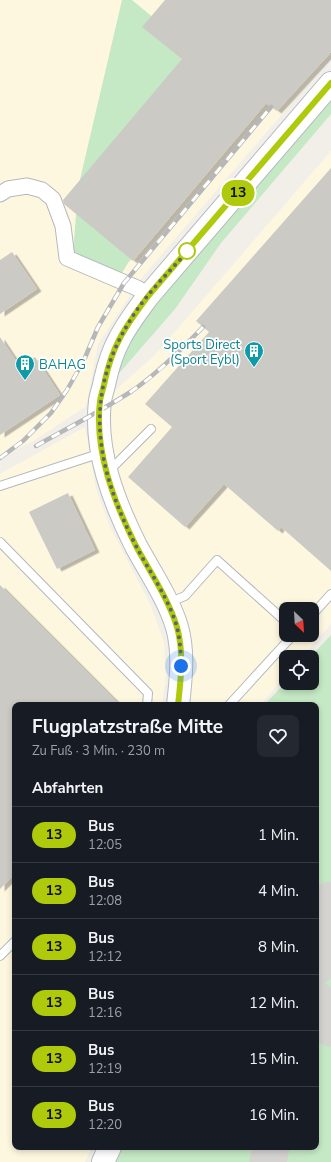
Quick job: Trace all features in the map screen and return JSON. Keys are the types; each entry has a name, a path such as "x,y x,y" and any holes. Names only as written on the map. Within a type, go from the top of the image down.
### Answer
{"street":[{"path":"178,702 181,682 181,650 176,627 167,603 126,524 113,493 104,464 100,423 100,401 108,366 118,341 132,317 149,295 331,83"},
{"path":"0,194 8,189 27,186 42,190 53,200 62,226 66,258 137,288 149,295"},
{"path":"103,1162 109,1150"}],"lane":[{"path":"0,486 92,456 104,464 150,429"},
{"path":"0,542 148,693 146,702"},
{"path":"167,603 185,596 217,560 279,616"},
{"path":"319,607 331,594"},
{"path":"232,702 287,642"},
{"path":"0,956 12,944"}],"shaded area":[{"path":"0,0 331,0 331,57 143,276 98,344 86,406 32,442 0,457"},
{"path":"331,151 331,624 319,638 319,602 279,602 279,642 315,642 308,650 279,650 279,683 263,702 189,702 190,650 130,516 108,450 112,393 155,355"},
{"path":"85,427 96,489 110,527 150,604 164,642 166,676 162,702 12,702 12,1150 91,1150 85,1162 0,1162 0,474"}],"green space":[{"path":"122,0 132,0 260,106 128,263 120,276 73,254 78,188"},
{"path":"331,96 331,114 221,243 175,309 115,378 125,348 142,317"},
{"path":"331,635 331,1162 111,1162 117,1150 319,1150 319,702 267,702 279,689 319,690 319,650 317,650"}],"building":[{"path":"165,0 331,0 331,52 277,111 266,103 133,261 64,204 63,200 182,59 142,27"},
{"name":"Sports Direct (Sport Eybl)","path":"331,168 331,571 281,527 278,531 224,484 185,527 128,477 172,427 145,404 209,332 196,321"},
{"path":"12,252 37,289 0,314 0,260"},
{"name":"BAHAG","path":"0,337 20,367 35,357 60,395 0,435"},
{"path":"68,493 95,550 57,569 29,512"},
{"path":"0,585 117,702 12,702 12,877 0,889"}],"taxiway":[{"path":"319,954 331,900"},
{"path":"319,1005 331,1028"},
{"path":"268,1162 270,1150"}],"railway":[{"path":"0,458 23,441 51,413 67,390 84,360 98,327 124,283 271,107"},
{"path":"36,446 132,391 169,361 203,327"}],"bus line":[{"name":"13","path":"178,702 181,682 181,650 176,627 167,603 122,516 106,474 102,455 100,401 108,366 118,341 132,317 149,295 331,83"}],"place":[{"name":"Sports Direct (Sport Eybl)","path":"254,368"},
{"name":"BAHAG","path":"25,381"}],"route":[{"path":"181,666 181,650 176,627 167,603 122,516 106,474 102,455 100,401 108,366 118,341 132,317 149,295 190,249 187,251"}]}
